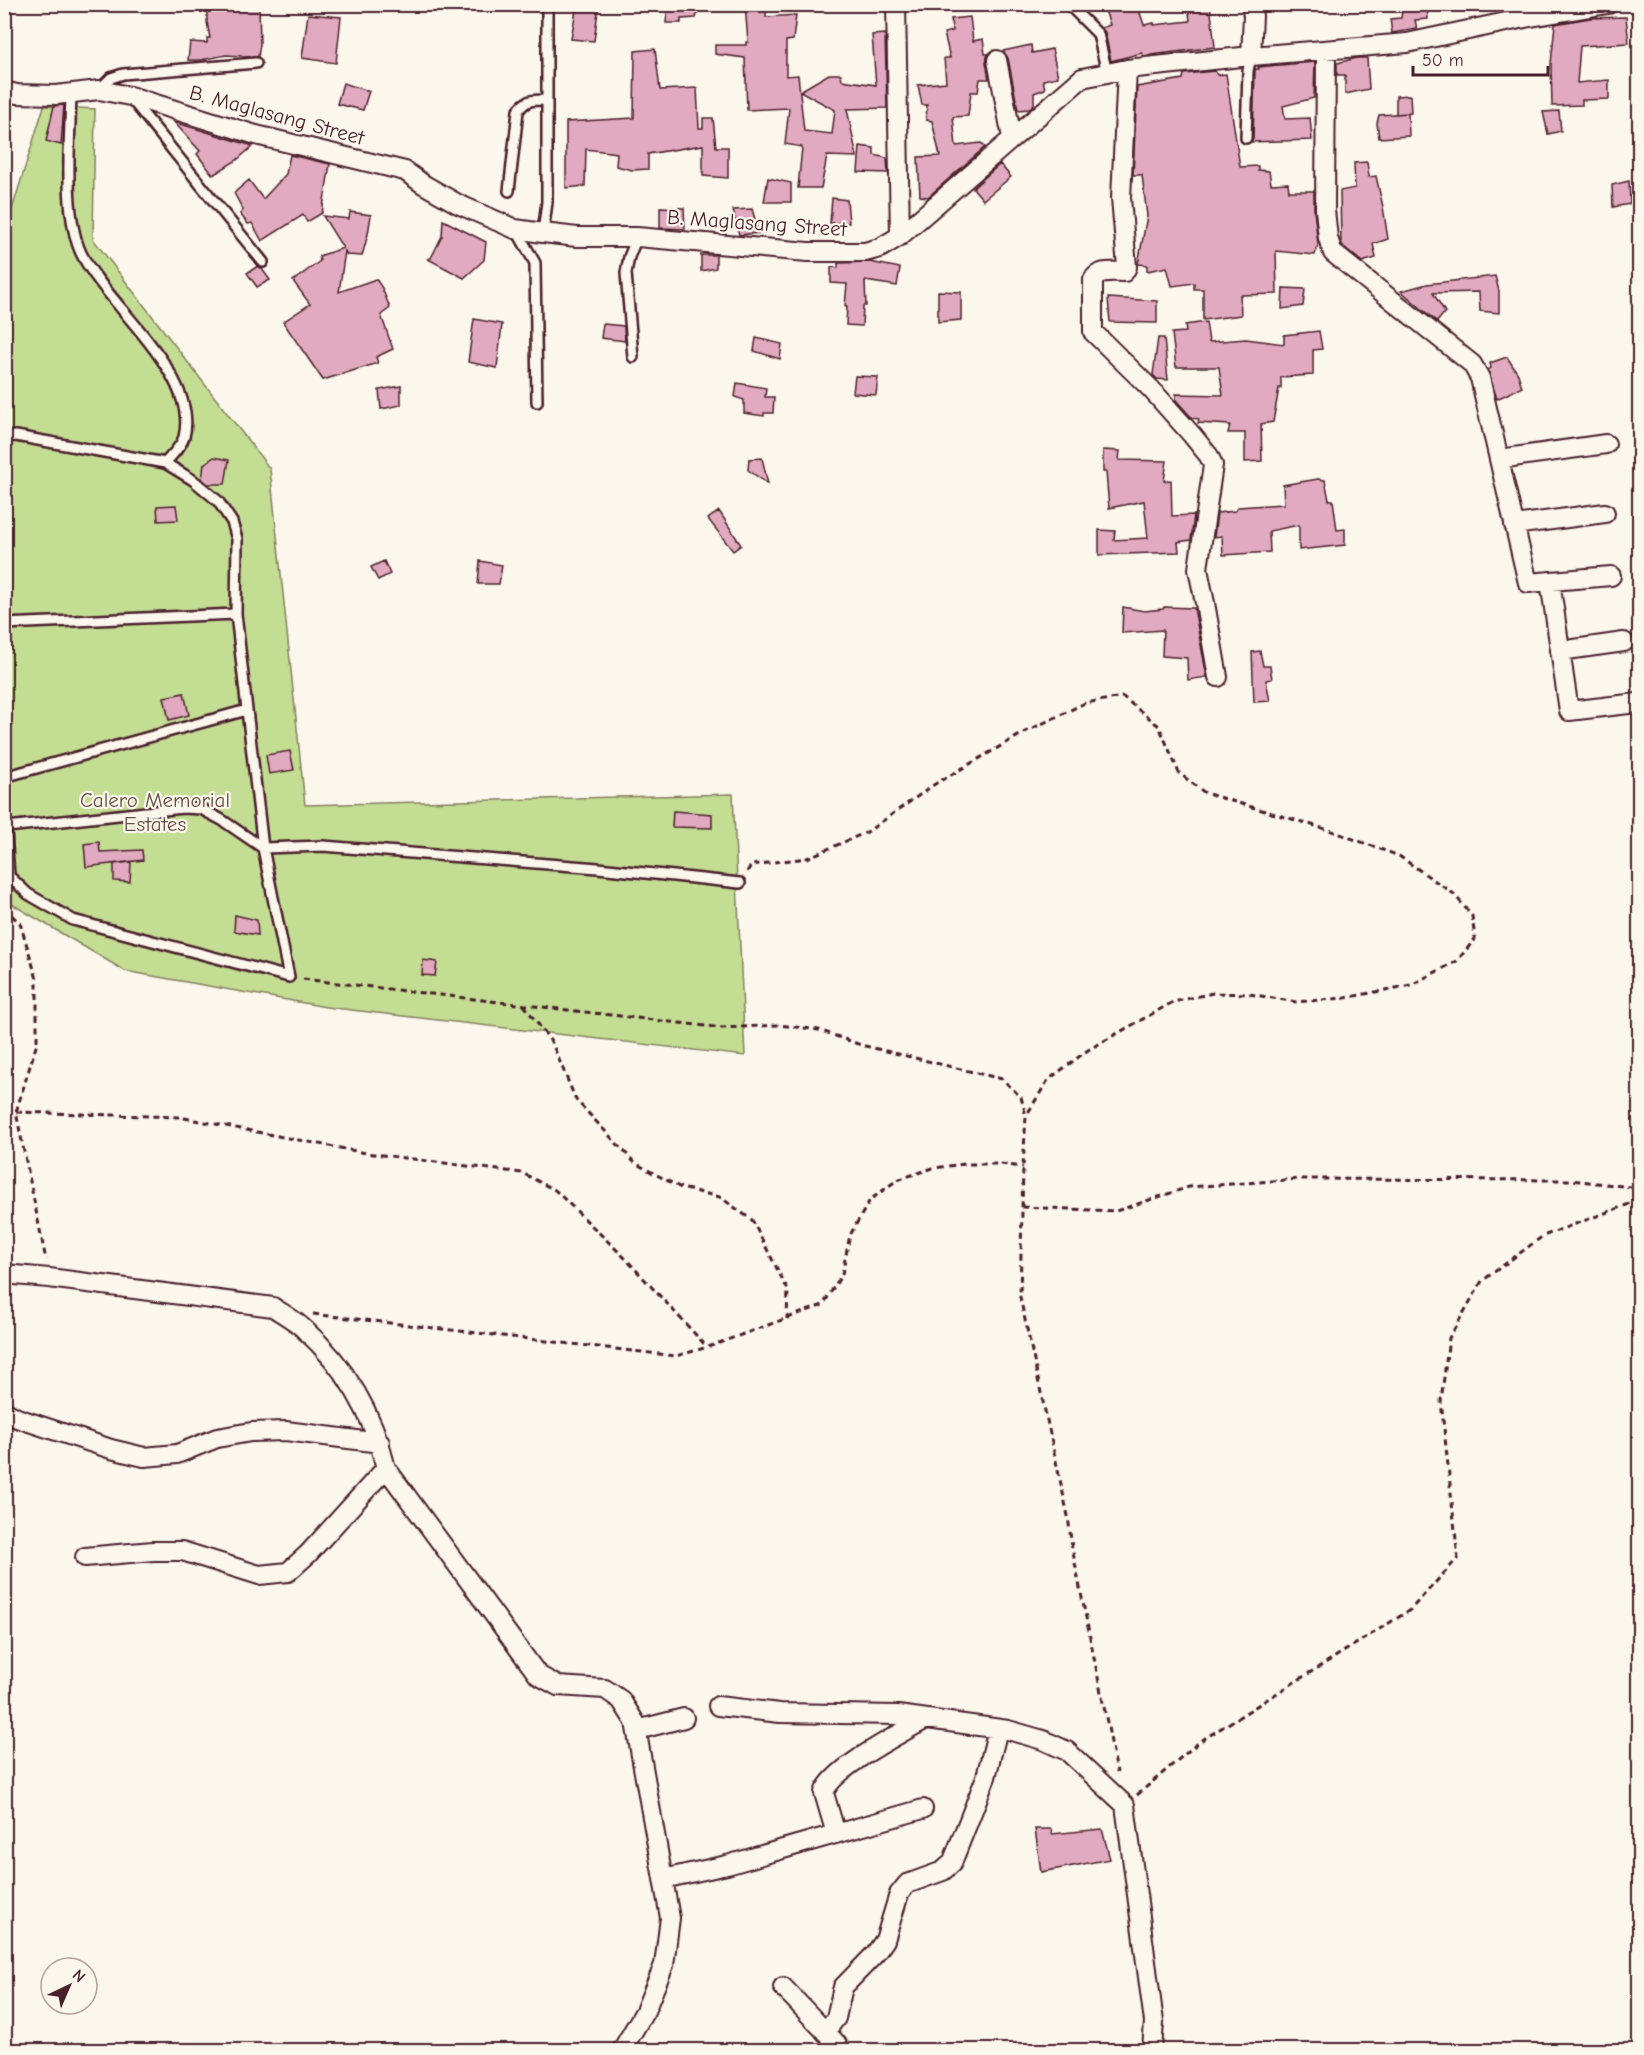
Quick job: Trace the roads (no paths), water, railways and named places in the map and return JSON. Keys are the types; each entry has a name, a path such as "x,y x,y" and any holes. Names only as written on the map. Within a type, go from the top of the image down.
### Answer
{"street":[{"path":"896,4 900,236"},
{"path":"1251,4 1253,16 1251,56"},
{"name":"B. Maglasang Street","path":"4,91 17,94 71,94 99,90 130,96 256,135 405,171 458,204 515,229 578,237 637,237 808,252 865,252 880,248 900,236 1082,78 1127,69 1407,43 1525,18 1608,4"},
{"path":"1326,51 1325,210 1328,238 1333,253 1472,364 1480,378 1528,583 1611,576"},
{"path":"997,60 1012,138"},
{"path":"1127,69 1121,198 1127,267 1124,272 1098,273 1095,276 1093,280 1093,332 1192,435 1209,456 1213,465 1198,569 1218,677"},
{"path":"1498,459 1606,444"},
{"path":"1514,525 1605,513"},
{"path":"1550,581 1569,711 1637,703"},
{"path":"1560,651 1624,642"},
{"path":"4,1274 273,1307 302,1327 326,1351 360,1397 380,1443 386,1467 538,1675 558,1686 605,1689 621,1700 635,1722 670,1918 664,1965 645,2011 622,2050"},
{"path":"4,1411 17,1418 111,1449 144,1457 177,1454 217,1438 251,1432 286,1431 380,1443"},
{"path":"85,1557 182,1551 259,1575 288,1572 308,1554 386,1467"},
{"path":"718,1706 780,1713 898,1715 998,1729 1043,1740 1067,1751 1125,1805 1154,2022 1152,2050"},
{"path":"637,1731 684,1718"},
{"path":"836,1834 824,1792 830,1782 849,1765 926,1719"},
{"path":"783,1987 831,2038 843,1987 875,1954 885,1940 899,1893 907,1884 943,1871 952,1863 986,1778 998,1729"},
{"path":"663,1879 726,1865 923,1809"}],"lane":[{"path":"543,233 547,202 547,4"},
{"path":"1068,4 1098,34 1107,73"},
{"path":"1246,138 1248,71 1251,56"},
{"path":"99,90 111,78 123,74 256,63"},
{"path":"71,94 69,180 74,230 81,253 95,275 139,328 180,393 185,415 184,436 180,446 165,463"},
{"path":"130,96 263,262"},
{"path":"509,191 518,111 530,99 547,100"},
{"path":"515,229 534,263 537,402"},
{"path":"633,357 626,273 629,257 637,237"},
{"path":"4,436 16,436 165,463 193,480 218,501 232,522 237,539 238,557 236,614 263,848 289,977 73,920 28,894 9,876 4,802"},
{"path":"4,624 236,614"},
{"path":"4,777 247,710"},
{"path":"7,827 183,808 201,809 222,820 263,848 323,846 598,868 740,883"}],"park label":[{"name":"Calero Memorial Estates","path":"155,812"}]}
